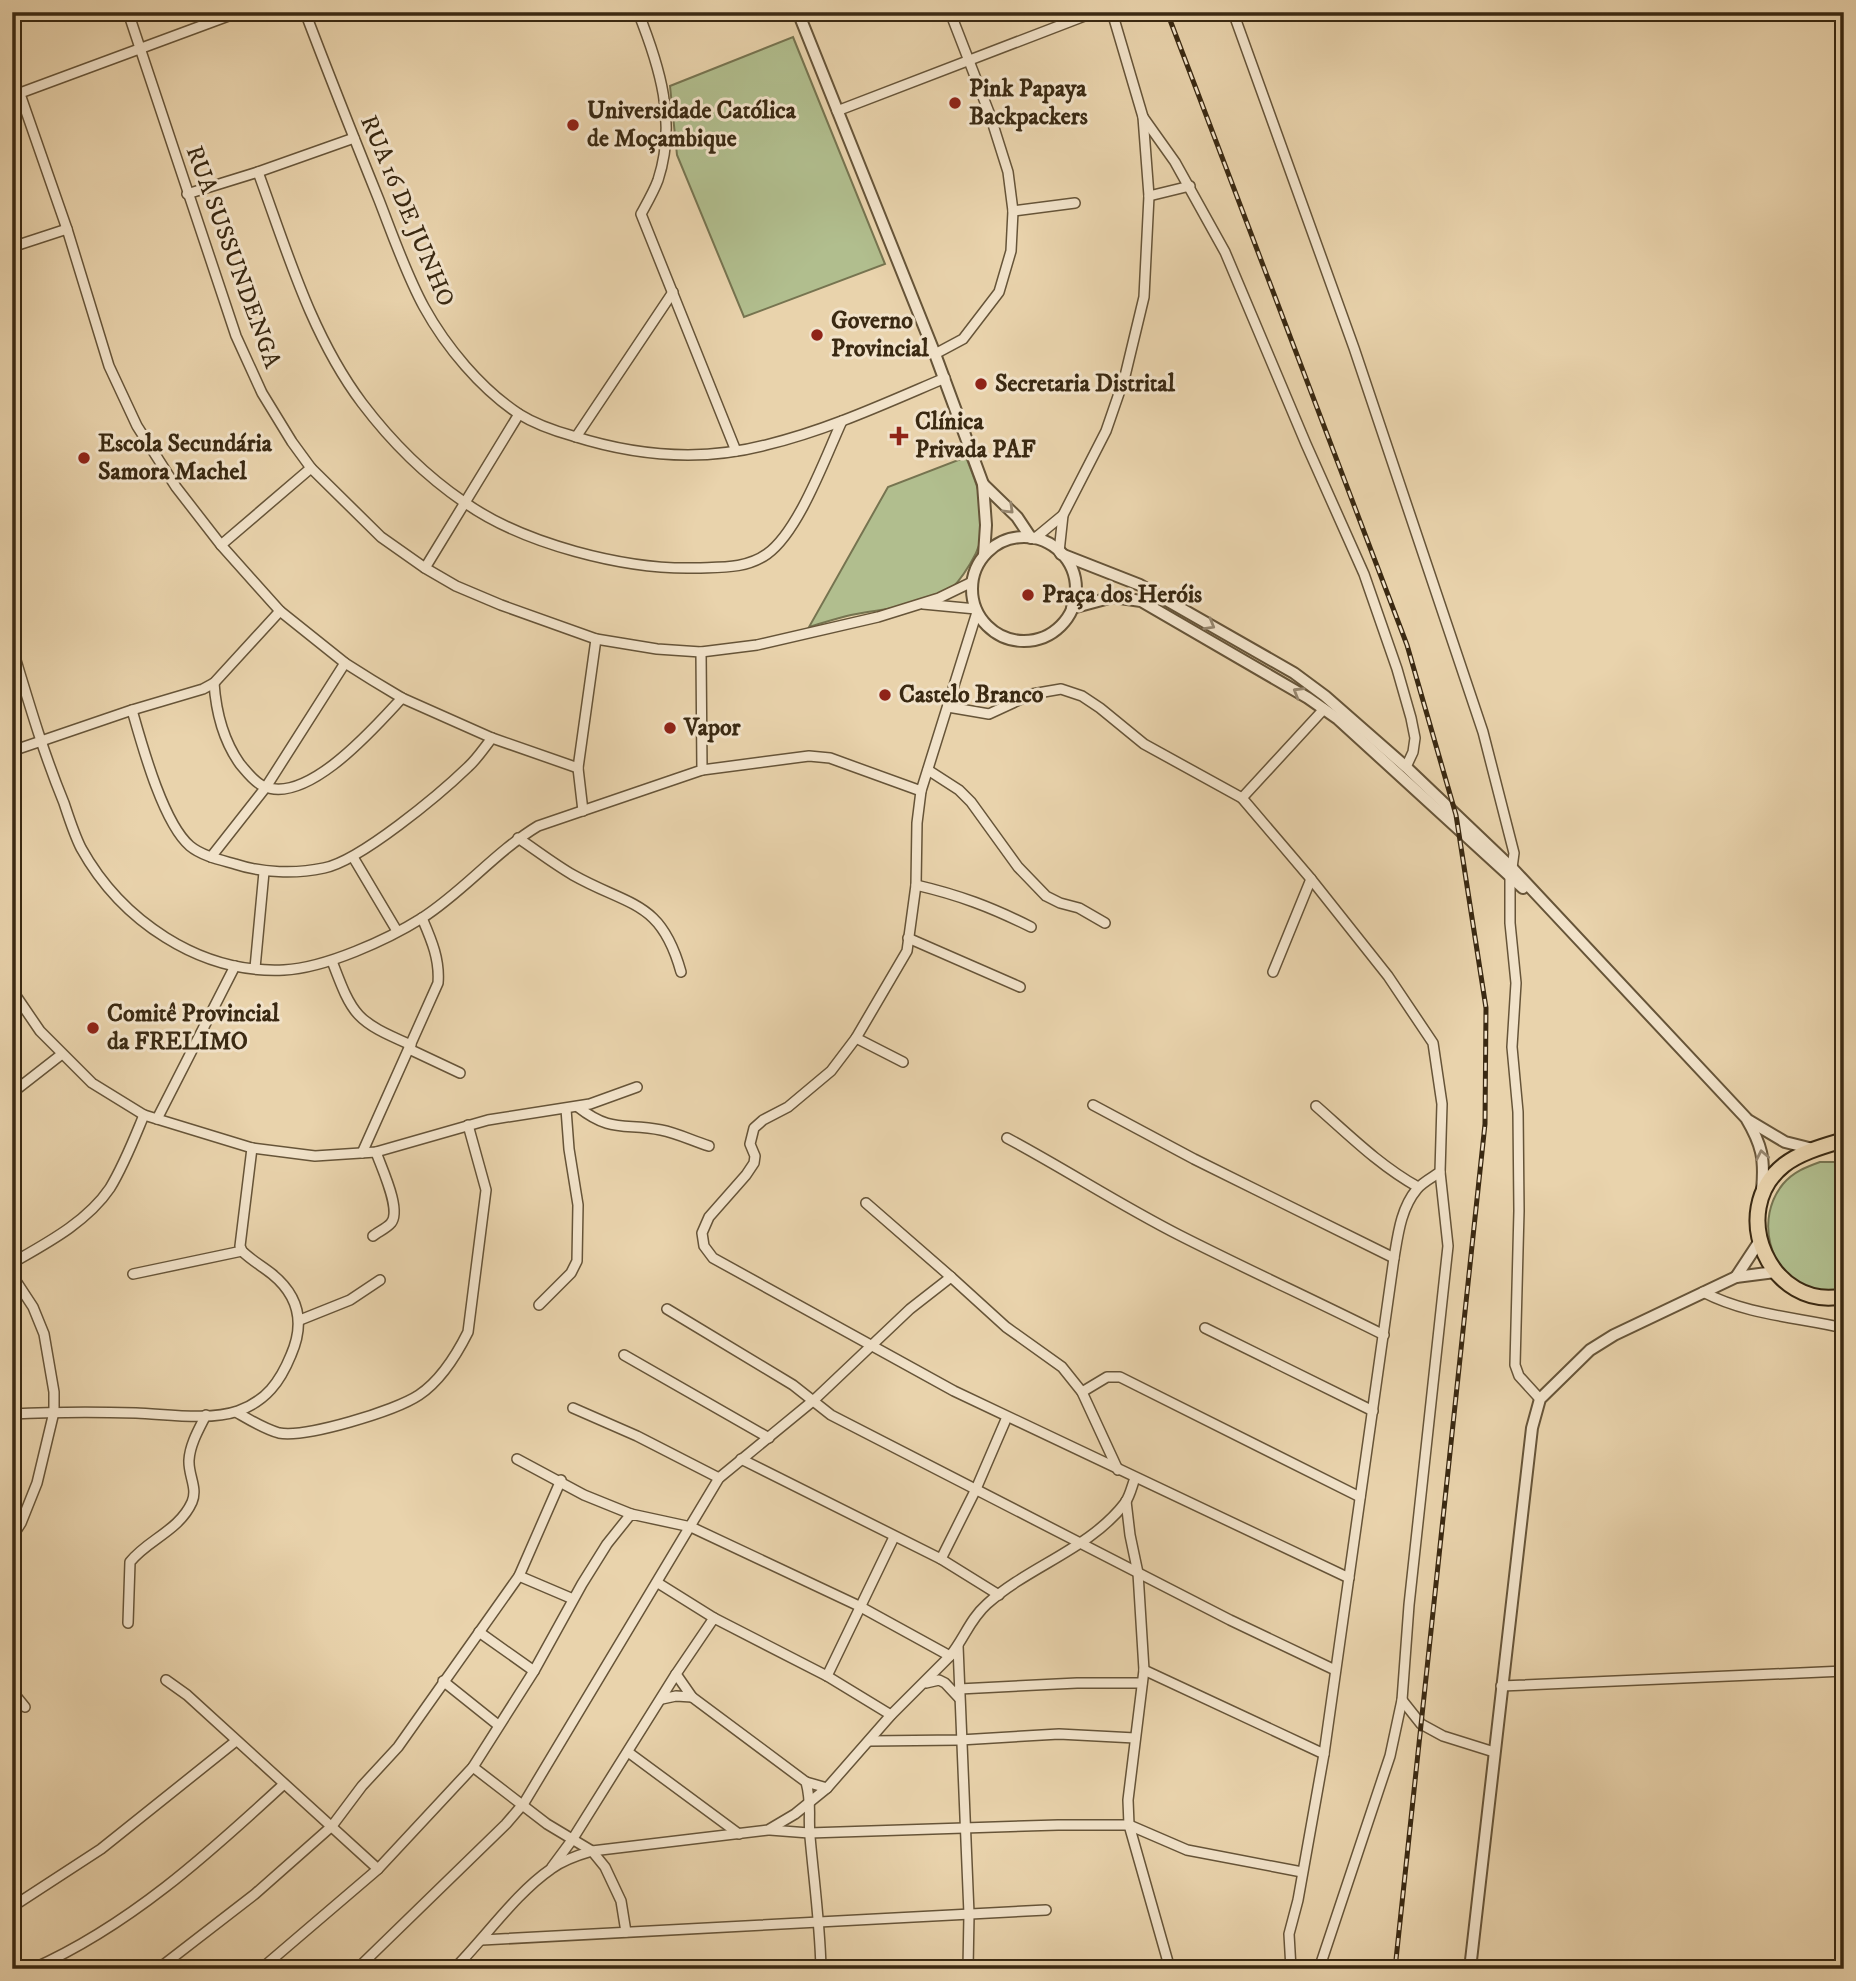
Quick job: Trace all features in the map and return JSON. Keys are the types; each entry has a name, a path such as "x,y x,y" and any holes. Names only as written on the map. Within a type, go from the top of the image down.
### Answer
{"highway":[{"path":"1841,1298 1803,1291 1793,1287 1775,1272 1765,1258 1759,1242 1757,1218 1762,1195 1783,1166 1799,1156 1844,1140"},
{"path":"1822,1147 1844,1151"}],"street":[{"name":"RUA SUSSUNDENGA","path":"128,12 236,336 262,393 311,468 381,537 425,568 456,586 501,605 596,639 657,649 701,652 770,642 852,624 921,604 972,582"},
{"path":"239,12 16,95 67,229 109,366 137,426 176,487 221,545 280,611 345,663 402,698 492,738 578,768"},
{"name":"RUA 16 DE JUNHO","path":"305,12 424,308 478,380 519,414 553,430 606,447 657,455 712,455 766,446 842,422 945,379"},
{"path":"638,12 661,75 667,121 665,155 657,182 641,214 736,451"},
{"path":"798,12 945,379 983,484 986,525 984,555"},
{"path":"935,354 963,339 999,292 1011,251 1013,211 1008,172 950,12"},
{"path":"838,111 1095,12"},
{"path":"976,610 987,626 1001,636 1017,641 1035,640 1051,634 1064,623 1075,597 1073,573 1060,553 1063,515 1106,431 1125,376 1144,297 1149,196 1143,117 1112,12"},
{"path":"1233,12 1354,348 1483,732 1514,853 1510,923 1516,983 1512,1047 1518,1112 1519,1211 1514,1348 1519,1376 1540,1399"},
{"path":"1143,117 1190,186 1225,252 1364,574 1398,669 1411,718 1415,738 1413,752 1406,767"},
{"path":"187,194 354,138"},
{"path":"258,172 310,313 334,362 362,403 394,440 465,503 504,524 556,546 667,569 748,565 769,553 790,528 842,422"},
{"path":"1149,196 1190,186"},
{"path":"1013,211 1075,203"},
{"path":"12,247 67,229"},
{"path":"576,437 673,292"},
{"path":"425,568 519,414"},
{"path":"221,545 311,468"},
{"path":"983,484 1017,517 1032,538"},
{"path":"1032,538 1063,515"},
{"path":"1349,1578 954,1391 713,1258 704,1246 702,1233 709,1217 754,1163 755,1156 750,1144 754,1128 788,1107 831,1071 856,1038 907,951 916,885 917,823 921,791 976,610 972,582 977,565 984,555 998,545 1014,538 1032,538 1047,543 1060,553 1140,586 1294,673 1325,696 1406,767 1511,873"},
{"path":"1072,608 1113,597 1141,601 1324,709 1363,740 1553,912 1746,1118 1785,1142 1822,1147"},
{"name":"RUA SUSSUNDENGA","path":"921,604 976,610"},
{"path":"12,751 132,710 202,690 214,683 280,611"},
{"path":"583,811 578,768 596,639"},
{"path":"12,647 41,742 81,847 112,893 145,926 191,953 234,966 284,970 332,961 422,918 518,838 538,826 702,770 809,756 830,758 921,791"},
{"path":"701,652 702,770"},
{"path":"211,857 265,787 345,663"},
{"path":"214,683 216,709 232,752 252,779 265,787 292,788 320,775 359,743 402,698"},
{"path":"948,708 989,715 1032,694 1061,689 1082,696 1144,744 1241,798 1311,879 1388,976 1433,1043 1442,1104 1440,1172 1448,1247 1409,1605 1402,1700 1390,1756 1319,1969"},
{"path":"1241,798 1324,709"},
{"path":"132,710 151,772 172,821 190,847 211,857 264,873 325,868 353,858 422,806 469,766 492,738"},
{"path":"928,770 959,790 971,802 1018,867 1046,896 1060,904 1079,908 1105,923"},
{"path":"518,838 573,875 643,909 664,928 675,950 681,972"},
{"path":"353,858 397,931"},
{"path":"255,968 264,873"},
{"path":"1273,972 1311,879"},
{"path":"916,885 974,901 1031,927"},
{"path":"362,1153 438,983 439,969 422,918"},
{"path":"908,938 1020,987"},
{"path":"332,961 346,999 363,1021 460,1073"},
{"path":"157,1119 234,966"},
{"path":"12,990 40,1031 92,1083 144,1115 252,1148 315,1156 376,1152 488,1120 578,1107 637,1087"},
{"path":"856,1038 903,1062"},
{"path":"12,1093 62,1054"},
{"path":"1093,1105 1194,1159 1394,1258"},
{"path":"1316,1106 1371,1156 1395,1175 1418,1187"},
{"path":"578,1107 594,1119 610,1126 661,1130 709,1146"},
{"path":"539,1305 571,1273 577,1261 578,1205 566,1109"},
{"path":"12,1263 55,1238 89,1212 108,1190 144,1115"},
{"path":"1746,1118 1762,1149 1762,1195"},
{"path":"236,1412 264,1428 281,1433 326,1428 418,1396 440,1374 468,1332 486,1197 468,1125"},
{"path":"1007,1138 1179,1235 1384,1335"},
{"path":"12,1414 54,1412 206,1415 236,1412 273,1390 293,1351 300,1320 290,1293 273,1274 242,1251 240,1246 252,1148"},
{"path":"373,1236 391,1223 395,1216 392,1198 376,1152"},
{"path":"1291,1969 1289,1934 1298,1900 1324,1754 1401,1220 1418,1187 1440,1172"},
{"path":"866,1203 1006,1327 1062,1367 1082,1392 1118,1470"},
{"path":"1736,1277 1759,1242"},
{"path":"133,1274 242,1251"},
{"path":"1470,1969 1532,1428 1540,1399 1590,1350 1614,1335 1736,1277 1775,1272"},
{"path":"12,1275 33,1307 44,1334 54,1392 54,1412 37,1483 21,1523 12,1537"},
{"path":"357,1969 522,1806 719,1478 814,1399 910,1309 951,1277"},
{"path":"300,1320 350,1300 380,1280"},
{"path":"1703,1292 1724,1303 1750,1311 1844,1328"},
{"path":"667,1309 814,1399 831,1415 1138,1573 1335,1670"},
{"path":"1205,1328 1373,1412"},
{"path":"624,1355 769,1438"},
{"path":"1082,1392 1107,1377 1120,1377 1360,1497"},
{"path":"573,1408 637,1436 719,1478"},
{"path":"128,1623 130,1562 184,1516 193,1500 195,1489 189,1462 194,1439 206,1415"},
{"path":"941,1559 976,1489 1007,1416"},
{"path":"517,1459 584,1494 631,1514 691,1527 859,1606 950,1656"},
{"path":"741,1459 941,1559 999,1595"},
{"path":"768,1830 827,1788 891,1715 950,1656 970,1622 999,1595 1098,1531 1126,1501 1135,1478"},
{"path":"158,1969 256,1894 332,1826 362,1786 411,1730 519,1576 561,1480"},
{"path":"1126,1501 1138,1573 1144,1670 1128,1800 1129,1825 1171,1969"},
{"path":"261,1969 378,1869 473,1767 534,1671 607,1544 631,1514"},
{"path":"827,1676 894,1537"},
{"path":"519,1576 573,1599"},
{"path":"658,1583 715,1618 827,1676 891,1715"},
{"path":"454,1969 551,1869 715,1618"},
{"path":"479,1632 534,1671"},
{"path":"958,1646 969,1914 968,1969"},
{"path":"1144,1670 1324,1754"},
{"path":"1501,1686 1844,1671"},
{"path":"676,1674 692,1697 806,1783 827,1788"},
{"path":"166,1680 187,1695 378,1869"},
{"path":"922,1685 931,1680 939,1680 958,1694 1077,1683 1142,1683"},
{"path":"443,1681 498,1725"},
{"path":"12,1691 25,1707"},
{"path":"662,1699 692,1697"},
{"path":"1402,1700 1422,1724 1443,1736 1494,1752"},
{"path":"869,1741 960,1740 1059,1734 1135,1738"},
{"path":"12,1907 101,1849 236,1741"},
{"path":"628,1752 739,1834"},
{"path":"473,1767 522,1806 592,1851 605,1867 621,1900 626,1932"},
{"path":"806,1783 811,1801 809,1833 820,1923 821,1969"},
{"path":"32,1969 68,1953 108,1930 212,1850 284,1784"},
{"path":"551,1869 573,1857 592,1851 768,1830 809,1833 1129,1825 1187,1850 1302,1872"},
{"path":"482,1940 1046,1910"}],"green space":[{"path":"793,37 885,264 744,317 677,155 670,86"},
{"path":"966,457 983,511 982,537 968,568 956,584 946,593 927,601 851,615 809,627 888,487"},
{"path":"1820,1162 1844,1162 1844,1292 1815,1290 1796,1282 1776,1258 1770,1244 1768,1228 1774,1198 1791,1176"}],"railway":[{"path":"1167,12 1407,645 1456,815 1486,1008 1485,1124 1395,1969"}],"place":[{"name":"Pink Papaya Backpackers","path":"955,103"},
{"name":"Universidade Católica de Moçambique","path":"573,125"},
{"name":"Governo Provincial","path":"817,335"},
{"name":"Secretaria Distrital","path":"981,384"},
{"name":"Clínica Privada PAF","path":"899,436"},
{"name":"Escola Secundária Samora Machel","path":"84,458"},
{"name":"Praça dos Heróis","path":"1028,595"},
{"name":"Castelo Branco","path":"885,695"},
{"name":"Vapor","path":"670,728"},
{"name":"Comitê Provincial da FRELIMO","path":"93,1028"}]}
